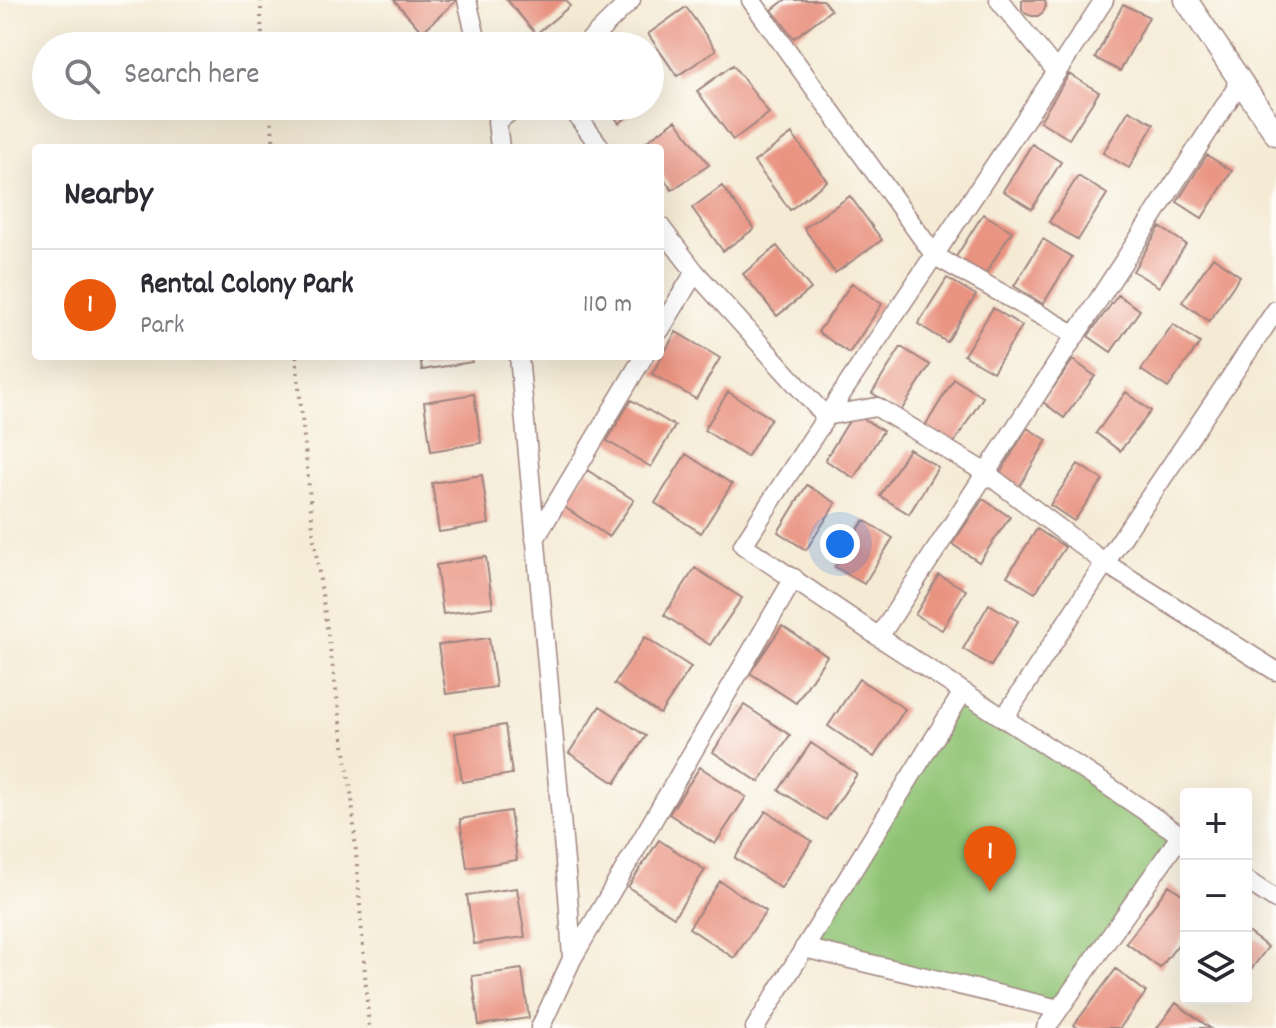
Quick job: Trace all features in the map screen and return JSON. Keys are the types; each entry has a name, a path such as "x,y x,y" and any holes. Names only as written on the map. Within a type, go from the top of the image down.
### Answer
{"street":[{"path":"467,0 475,32"},
{"path":"598,32 631,0"},
{"path":"999,0 1057,72"},
{"path":"1104,0 825,416 743,545 1180,835"},
{"path":"1186,0 1276,134"},
{"path":"761,4 935,256 1076,335"},
{"path":"879,637 1241,81"},
{"path":"496,120 499,144"},
{"path":"580,120 598,144"},
{"path":"664,231 695,272 825,416"},
{"path":"664,323 695,272"},
{"path":"1004,718 1276,310"},
{"path":"519,360 572,959"},
{"path":"535,539 642,360"},
{"path":"825,416 877,407 986,473 1105,563 1276,671"},
{"path":"540,1028 572,959 794,578"},
{"path":"755,1028 963,692"},
{"path":"1046,1028 1180,841"},
{"path":"1252,884 1276,900"},
{"path":"804,948 1059,1009"}],"path":[{"path":"261,0 262,32"},
{"path":"271,120 274,144"},
{"path":"296,360 314,539 352,799 369,1028"}],"green space":[{"path":"963,692 1180,834 1059,1009 804,948"}],"building":[{"path":"394,0 457,0 422,32"},
{"path":"507,0 566,0 570,6 538,32 534,32"},
{"path":"785,0 823,0 831,10 794,38 772,10"},
{"path":"1022,0 1045,0 1046,6 1038,16 1032,16 1022,9"},
{"path":"1123,4 1149,17 1120,71 1095,58"},
{"path":"686,7 716,50 677,76 664,57 664,32 651,32"},
{"path":"733,65 769,113 733,140 697,91"},
{"path":"1069,74 1099,92 1069,139 1040,121"},
{"path":"1129,110 1154,124 1129,168 1103,153"},
{"path":"676,120 709,165 672,190 664,179 664,144 643,144"},
{"path":"792,134 827,181 790,210 754,162"},
{"path":"1032,144 1061,162 1032,209 1003,191"},
{"path":"1207,155 1232,171 1202,218 1177,202"},
{"path":"1078,176 1107,194 1078,240 1049,222"},
{"path":"722,186 754,229 723,251 692,208"},
{"path":"850,196 882,240 835,273 804,228"},
{"path":"983,214 1012,231 983,278 954,260"},
{"path":"1160,227 1186,244 1159,287 1133,271"},
{"path":"1043,239 1072,257 1043,304 1014,286"},
{"path":"777,246 811,289 777,316 743,274"},
{"path":"1213,257 1240,276 1209,321 1182,302"},
{"path":"947,278 976,295 947,342 918,324"},
{"path":"852,283 882,304 849,353 818,332"},
{"path":"1118,295 1140,310 1111,352 1088,336"},
{"path":"993,308 1022,326 993,372 964,355"},
{"path":"1173,324 1200,343 1168,388 1141,370"},
{"path":"676,332 720,358 696,399 652,374 660,360 664,360 664,353"},
{"path":"901,347 930,365 901,411 872,393"},
{"path":"421,360 472,360 472,362 422,370"},
{"path":"1073,360 1095,376 1064,418 1043,402"},
{"path":"954,379 983,397 954,443 925,426"},
{"path":"728,392 771,418 747,457 704,430"},
{"path":"1126,392 1151,411 1120,451 1096,433"},
{"path":"474,394 481,443 431,451 424,402"},
{"path":"631,400 675,426 651,467 607,441"},
{"path":"854,413 883,431 854,478 825,460"},
{"path":"1027,428 1047,440 1019,487 999,475"},
{"path":"909,449 938,467 909,514 880,496"},
{"path":"686,454 732,484 701,533 655,503"},
{"path":"1078,464 1103,480 1074,521 1050,505"},
{"path":"587,470 634,500 609,537 563,506"},
{"path":"482,475 489,524 439,532 432,483"},
{"path":"807,485 836,503 806,550 778,532"},
{"path":"983,499 1010,517 979,562 952,544"},
{"path":"864,520 893,538 864,584 835,567"},
{"path":"1037,529 1065,547 1035,593 1007,576"},
{"path":"486,557 493,607 443,614 436,565"},
{"path":"695,568 742,598 710,645 664,615"},
{"path":"939,575 966,590 942,630 915,615"},
{"path":"989,604 1018,621 991,666 963,649"},
{"path":"782,626 827,656 796,703 750,673"},
{"path":"645,637 691,667 660,714 614,684"},
{"path":"489,638 496,687 446,694 438,645"},
{"path":"859,679 905,709 874,757 828,726"},
{"path":"744,705 790,735 759,782 713,752"},
{"path":"600,706 646,736 615,783 569,753"},
{"path":"505,725 512,774 462,782 455,733"},
{"path":"811,743 857,774 826,820 779,790"},
{"path":"700,767 746,797 715,844 669,814"},
{"path":"510,811 517,860 467,868 460,819"},
{"path":"766,811 812,841 781,888 735,858"},
{"path":"659,840 705,870 674,917 628,887"},
{"path":"720,881 766,911 734,958 689,928"},
{"path":"1169,885 1180,893 1180,942 1160,968 1126,943"},
{"path":"517,888 525,937 474,944 467,895"},
{"path":"1252,935 1268,947 1252,968"},
{"path":"522,969 529,1018 479,1025 472,976"},
{"path":"1116,969 1146,992 1120,1028 1078,1028 1074,1025"},
{"path":"1176,1003 1210,1028 1157,1028"}],"place":[{"name":"Rental Colony Park","path":"990,892"}]}
